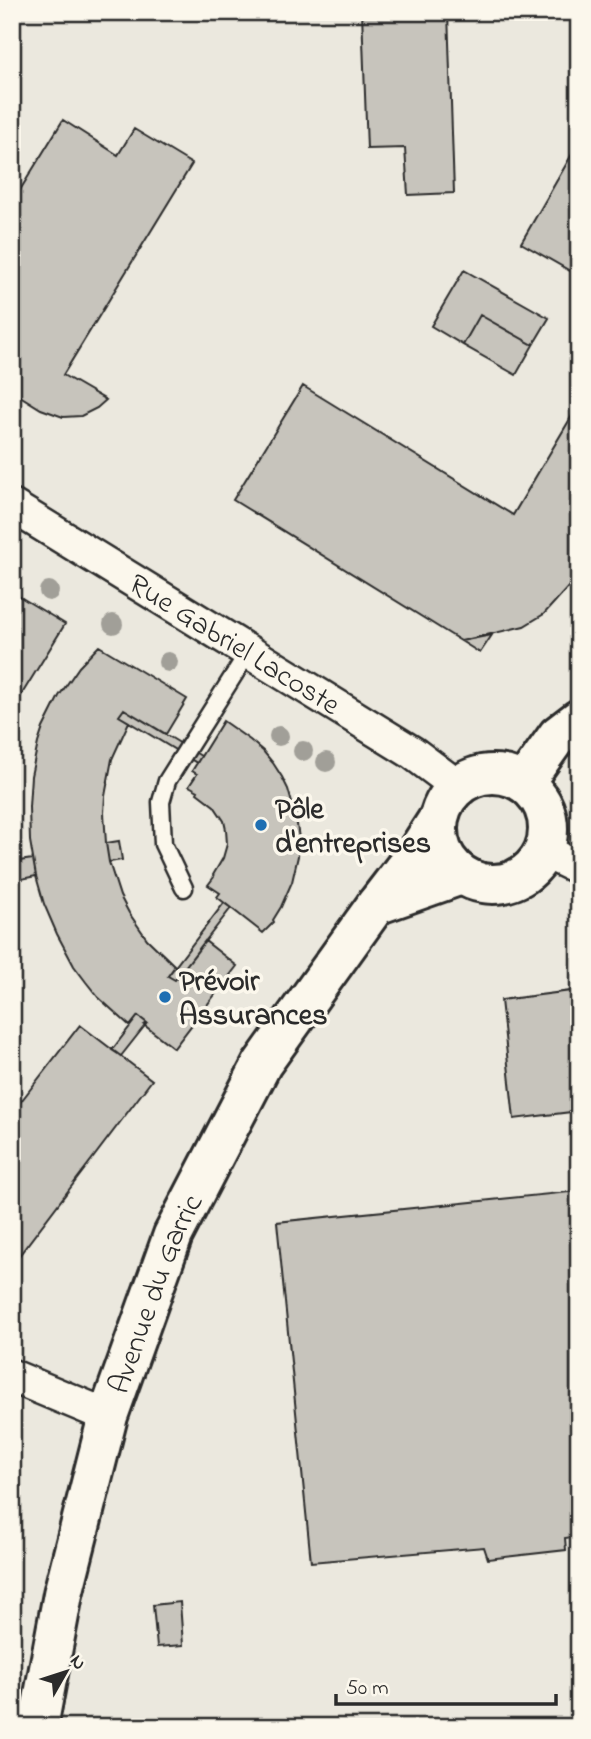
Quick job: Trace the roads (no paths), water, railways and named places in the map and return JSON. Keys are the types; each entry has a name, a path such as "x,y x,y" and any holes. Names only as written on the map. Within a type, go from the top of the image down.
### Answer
{"street":[{"name":"Rue Gabriel Lacoste","path":"12,506 413,754 457,786"},
{"path":"524,783 558,735 579,719"},
{"path":"502,774 524,783 538,796 546,813 548,832 544,851 530,870 509,882 484,884 461,875 445,857 438,839 438,819 444,801 457,786 478,775 502,774"},
{"name":"Avenue du Garric","path":"38,1727 63,1594 108,1416 173,1235 262,1064 438,819"},
{"path":"544,851 579,868"},
{"path":"376,905 461,875"},
{"path":"12,1376 108,1416"}],"lane":[{"path":"184,888 163,844 160,802 167,780 249,651"}],"place":[{"name":"Pôle d'entreprises","path":"261,825"},
{"name":"Prévoir Assurances","path":"165,997"}]}
